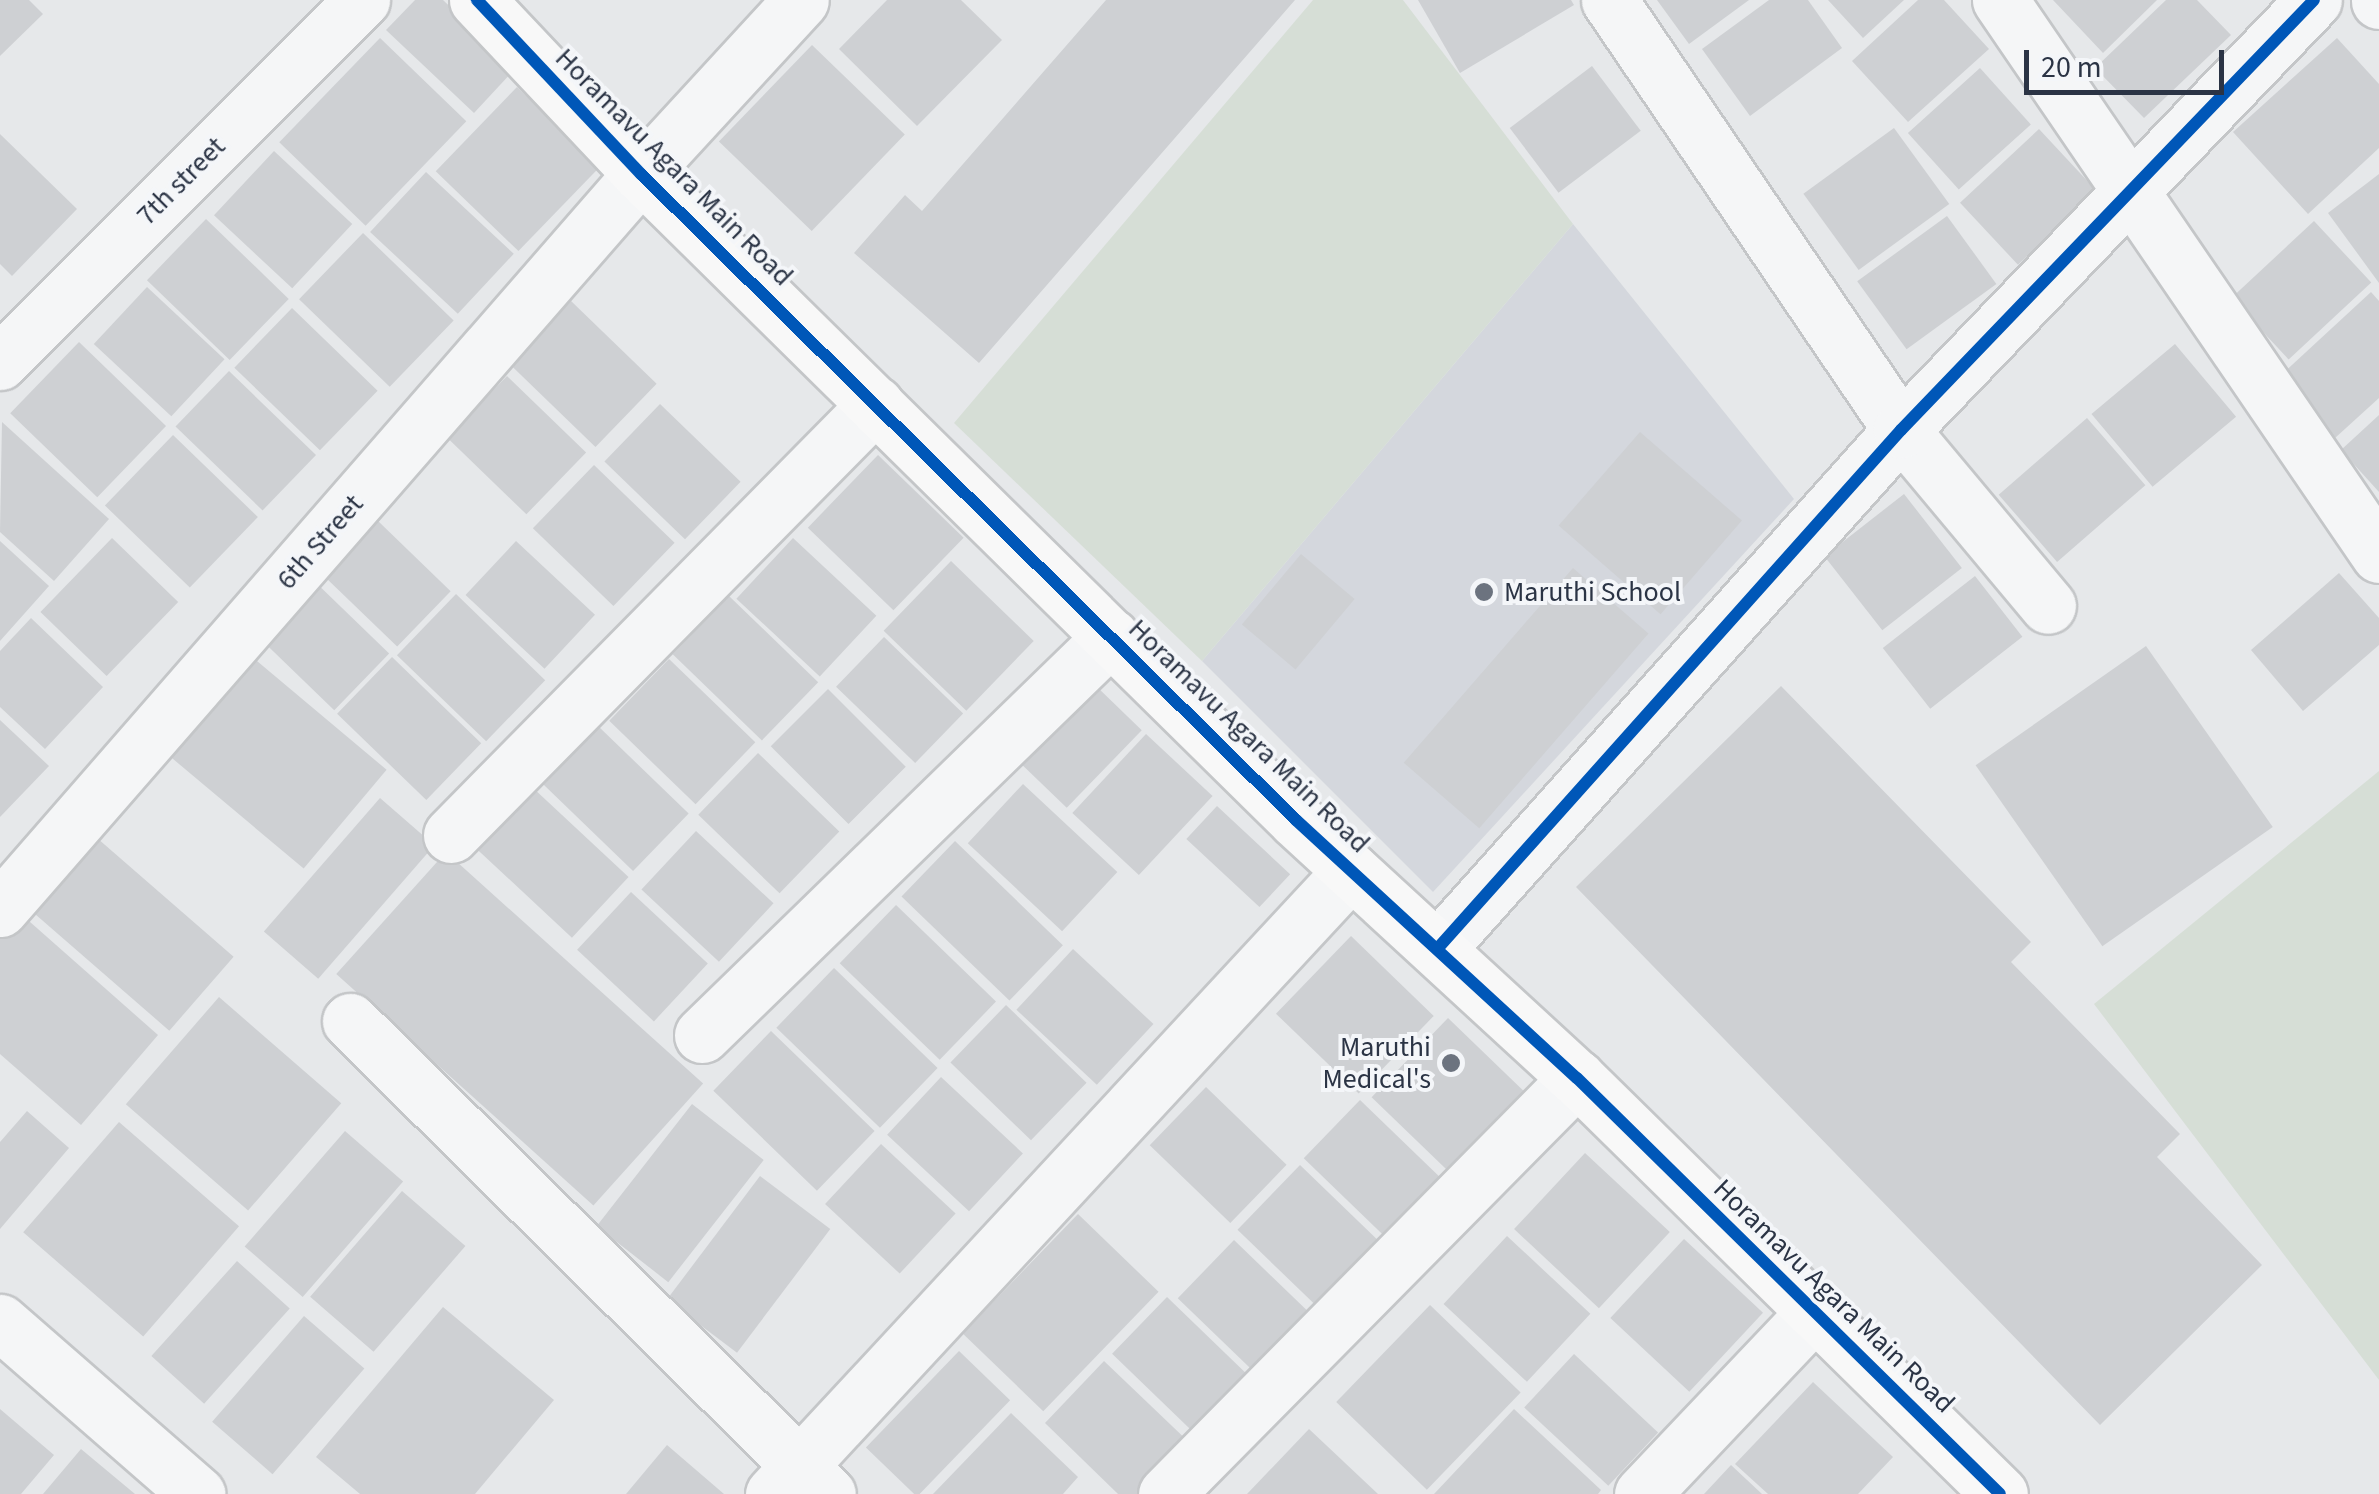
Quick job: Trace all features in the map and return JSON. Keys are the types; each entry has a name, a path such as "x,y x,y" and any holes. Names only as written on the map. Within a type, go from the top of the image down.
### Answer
{"street":[{"name":"7th street","path":"0,362 362,0"},
{"name":"Horamavu Agara Main Road","path":"476,0 641,174 1111,637 1350,871 1576,1078 2000,1494"},
{"name":"6th Street","path":"0,909 641,174 801,0"},
{"path":"1609,0 1901,430 2048,606"},
{"path":"2000,0 2379,555"},
{"path":"1438,948 1901,430 2314,0"},
{"path":"451,835 876,404"},
{"path":"702,1035 1111,637"},
{"path":"350,1020 799,1485 1350,871"},
{"path":"1166,1494 1576,1078"},
{"path":"1642,1494 1815,1312"},
{"path":"0,1322 197,1494"}],"shaded area":[{"path":"1313,0 1403,0 1573,224 1202,661 954,423"},
{"name":"Maruthi School","path":"1573,224 1794,499 1433,892 1202,661"},
{"path":"2379,771 2379,1380 2094,1004"}],"building":[{"path":"0,0 29,0 43,14 0,56"},
{"path":"415,0 443,0 515,69 474,113 386,30"},
{"path":"887,0 961,0 1002,40 917,126 839,49"},
{"path":"1106,0 1295,0 979,363 854,253 905,195 922,211"},
{"path":"1418,0 1571,0 1574,5 1460,73"},
{"path":"1657,0 1749,0 1689,44"},
{"path":"1769,0 1808,0 1842,48 1750,116 1702,49"},
{"path":"1828,0 1904,0 1863,38"},
{"path":"1918,0 1944,0 1989,49 1908,122 1852,61"},
{"path":"2053,0 2157,0 2103,53"},
{"path":"2166,0 2197,0 2231,35 2144,118 2095,68"},
{"path":"380,38 466,121 366,226 279,142"},
{"path":"2337,38 2379,84 2379,148 2308,214 2233,132"},
{"path":"812,45 905,135 812,231 719,141"},
{"path":"1592,66 1641,131 1558,193 1510,128"},
{"path":"1980,68 2031,124 1959,189 1908,133"},
{"path":"517,87 600,167 518,251 436,171"},
{"path":"1894,128 1949,204 1859,270 1803,194"},
{"path":"2039,129 2097,191 2018,265 1960,203"},
{"path":"0,134 77,209 12,276 0,264"},
{"path":"274,151 352,224 292,288 214,215"},
{"path":"426,172 514,254 458,314 370,232"},
{"path":"2379,174 2379,283 2328,213"},
{"path":"1947,216 1996,284 1907,349 1857,281"},
{"path":"206,219 289,299 230,360 147,280"},
{"path":"2314,221 2371,282 2289,359 2231,298"},
{"path":"363,233 454,321 390,387 299,299"},
{"path":"147,287 225,359 171,416 94,344"},
{"path":"2371,292 2379,301 2379,398 2335,438 2279,377"},
{"path":"571,301 657,384 595,447 510,364"},
{"path":"292,308 378,391 320,450 234,368"},
{"path":"79,342 166,426 97,497 10,413"},
{"path":"2175,344 2236,417 2153,487 2092,414"},
{"path":"229,371 316,455 263,510 176,426"},
{"path":"507,376 586,452 526,514 447,438"},
{"path":"660,404 741,482 685,539 604,462"},
{"path":"2379,415 2379,492 2341,450"},
{"path":"2087,418 2145,485 2057,562 1999,495"},
{"path":"2,422 109,519 54,581 0,532"},
{"path":"1640,432 1742,521 1661,614 1559,526"},
{"path":"173,435 258,517 190,587 105,505"},
{"path":"878,455 964,538 893,610 808,528"},
{"path":"594,465 675,543 613,606 533,528"},
{"path":"1904,494 1962,568 1882,630 1824,556"},
{"path":"378,521 451,591 397,647 325,576"},
{"path":"112,538 178,602 107,676 40,612"},
{"path":"793,538 876,616 820,676 736,599"},
{"path":"0,541 49,586 0,641"},
{"path":"516,541 595,615 545,669 466,595"},
{"path":"1301,554 1355,599 1295,669 1242,624"},
{"path":"951,561 1034,641 966,711 884,631"},
{"path":"1573,568 1648,634 1479,828 1404,763"},
{"path":"2339,573 2379,618 2379,645 2303,711 2251,650"},
{"path":"1975,576 2022,637 1930,709 1883,648"},
{"path":"310,577 389,653 334,710 255,634"},
{"path":"456,594 545,680 486,741 397,655"},
{"path":"729,596 818,682 762,740 673,654"},
{"path":"31,618 103,687 45,749 0,707 0,651"},
{"path":"884,637 963,713 915,763 836,687"},
{"path":"2146,646 2273,827 2102,946 1976,765"},
{"path":"251,656 387,770 304,869 168,755"},
{"path":"392,657 481,743 426,800 337,714"},
{"path":"669,659 755,742 696,804 609,721"},
{"path":"1095,685 1142,730 1067,808 1020,763"},
{"path":"1781,686 2031,942 2011,962 2180,1134 2157,1157 2262,1265 2100,1425 1576,887"},
{"path":"828,689 906,767 849,824 771,746"},
{"path":"0,720 49,766 0,817"},
{"path":"598,726 689,814 633,871 542,784"},
{"path":"1146,734 1213,796 1139,875 1072,813"},
{"path":"758,753 839,831 780,893 698,815"},
{"path":"1023,784 1117,872 1062,931 968,843"},
{"path":"532,787 629,877 572,938 475,848"},
{"path":"380,798 434,845 318,979 264,932"},
{"path":"1217,806 1290,874 1259,907 1186,839"},
{"path":"696,831 774,903 719,962 641,890"},
{"path":"97,838 234,957 169,1031 33,912"},
{"path":"955,841 1063,945 1009,1001 902,896"},
{"path":"446,852 703,1084 593,1205 336,974"},
{"path":"631,892 708,964 654,1021 577,950"},
{"path":"896,905 996,1002 940,1060 840,963"},
{"path":"21,914 158,1035 81,1125 0,1054 0,938"},
{"path":"1351,936 1434,1016 1359,1094 1276,1014"},
{"path":"1073,949 1153,1024 1097,1085 1016,1010"},
{"path":"834,968 938,1068 880,1128 776,1028"},
{"path":"219,997 341,1103 248,1210 126,1104"},
{"path":"1006,1005 1087,1083 1031,1140 950,1063"},
{"path":"1448,1018 1534,1101 1457,1180 1372,1097"},
{"path":"771,1031 875,1131 817,1191 713,1091"},
{"path":"941,1077 1023,1153 969,1211 887,1135"},
{"path":"1206,1087 1287,1165 1230,1223 1150,1145"},
{"path":"1360,1100 1444,1181 1388,1240 1304,1158"},
{"path":"692,1104 764,1160 668,1282 597,1226"},
{"path":"27,1111 69,1148 0,1229 0,1142"},
{"path":"119,1122 239,1226 143,1337 23,1232"},
{"path":"345,1131 403,1182 303,1297 245,1246"},
{"path":"881,1144 956,1214 900,1274 825,1204"},
{"path":"1585,1153 1670,1232 1599,1308 1514,1229"},
{"path":"1300,1165 1381,1243 1318,1308 1237,1230"},
{"path":"760,1176 830,1229 737,1353 667,1300"},
{"path":"402,1191 465,1246 374,1352 310,1297"},
{"path":"1078,1214 1159,1292 1043,1411 963,1333"},
{"path":"1507,1236 1590,1314 1527,1382 1444,1304"},
{"path":"1684,1239 1763,1313 1689,1392 1610,1318"},
{"path":"1234,1240 1314,1317 1258,1375 1178,1298"},
{"path":"237,1261 290,1309 204,1404 151,1356"},
{"path":"1167,1297 1251,1378 1196,1435 1112,1354"},
{"path":"1430,1305 1521,1393 1427,1490 1336,1402"},
{"path":"443,1307 554,1400 475,1494 360,1494 316,1457"},
{"path":"304,1316 364,1368 273,1474 212,1422"},
{"path":"959,1351 1010,1400 920,1494 914,1494 866,1447"},
{"path":"1574,1354 1658,1432 1608,1486 1524,1407"},
{"path":"1104,1361 1194,1447 1149,1494 1118,1494 1045,1423"},
{"path":"1813,1382 1893,1457 1858,1494 1768,1494 1735,1464"},
{"path":"0,1409 54,1455 21,1494 0,1494"},
{"path":"1514,1409 1601,1490 1598,1494 1434,1494"},
{"path":"1011,1413 1078,1477 1063,1494 933,1494"},
{"path":"1309,1429 1378,1494 1247,1494"},
{"path":"667,1445 724,1494 626,1494"},
{"path":"81,1449 135,1494 43,1494"},
{"path":"1731,1465 1762,1494 1704,1494"}],"cycle path":[{"path":"477,0 641,174 1296,820 1577,1078 2000,1494"},
{"path":"1438,948 1901,430 2314,0"}],"place":[{"name":"Maruthi School","path":"1484,592"},
{"name":"Maruthi Medical's","path":"1451,1063"}]}
